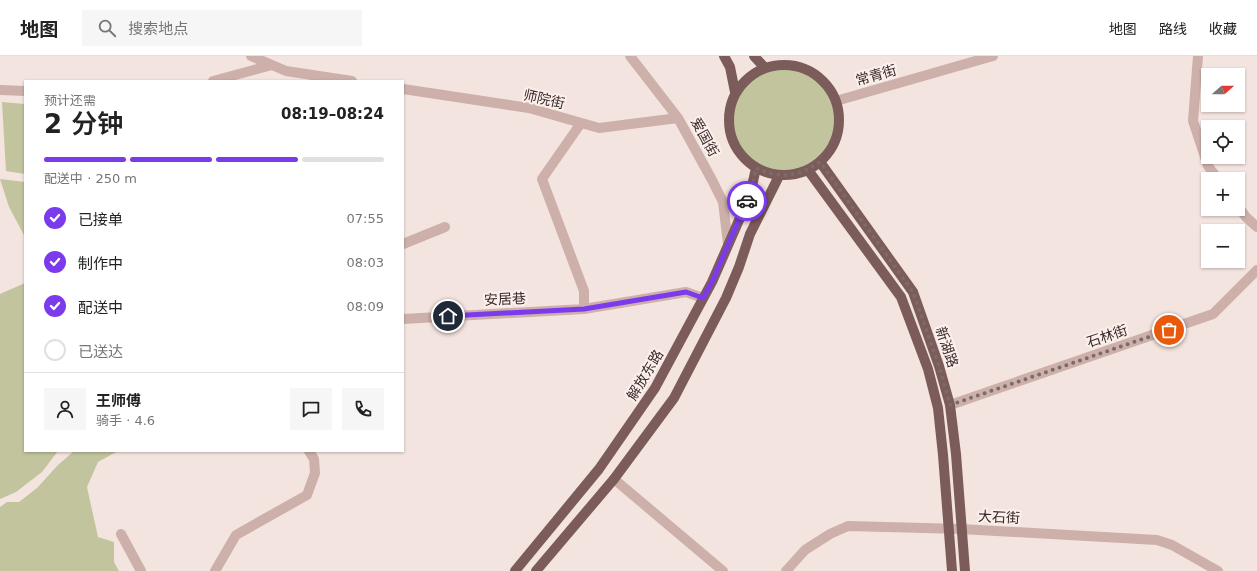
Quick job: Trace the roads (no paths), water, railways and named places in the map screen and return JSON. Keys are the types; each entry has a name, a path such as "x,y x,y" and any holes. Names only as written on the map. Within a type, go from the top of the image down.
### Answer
{"main road":[{"path":"724,56 730,67 735,92"},
{"path":"754,56 765,68"},
{"path":"782,64 804,69 814,74 827,86 836,101 839,117 837,134 831,150 820,162 808,170 794,175 779,176 756,168 742,157 733,142 728,126 729,108 735,92 750,76 765,68 782,64"},
{"name":"新湖路","path":"820,162 913,292 939,366 950,405 956,454 965,571"},
{"name":"解放东路","path":"515,571 599,468 655,388 712,282 750,195 756,168"},
{"name":"新湖路","path":"808,170 901,297 928,369 938,408 952,571"},
{"path":"536,571 614,479 674,398 726,298 739,267 750,234 779,176"}],"street":[{"path":"251,56 286,71 345,80"},
{"name":"爱国街","path":"630,56 678,118 712,180 723,202 728,244"},
{"name":"常青街","path":"836,101 993,56"},
{"path":"1198,56 1193,122 1208,166 1213,172"},
{"path":"217,80 272,65"},
{"name":"师院街","path":"404,89 528,108 599,128 678,118"},
{"path":"0,90 24,92"},
{"path":"581,123 542,179 584,291 584,309"},
{"path":"1245,216 1257,228"},
{"path":"404,244 444,227"},
{"name":"石林街","path":"950,405 1213,314 1257,270"},
{"name":"安居巷","path":"404,319 584,309 686,292 703,298"},
{"path":"215,571 236,535 307,495 315,473 314,460 310,452"},
{"path":"614,479 723,571"},
{"name":"大石街","path":"786,571 805,550 830,534 848,526 961,529 1157,540 1172,544 1218,571"},
{"path":"121,534 141,571"}]}
